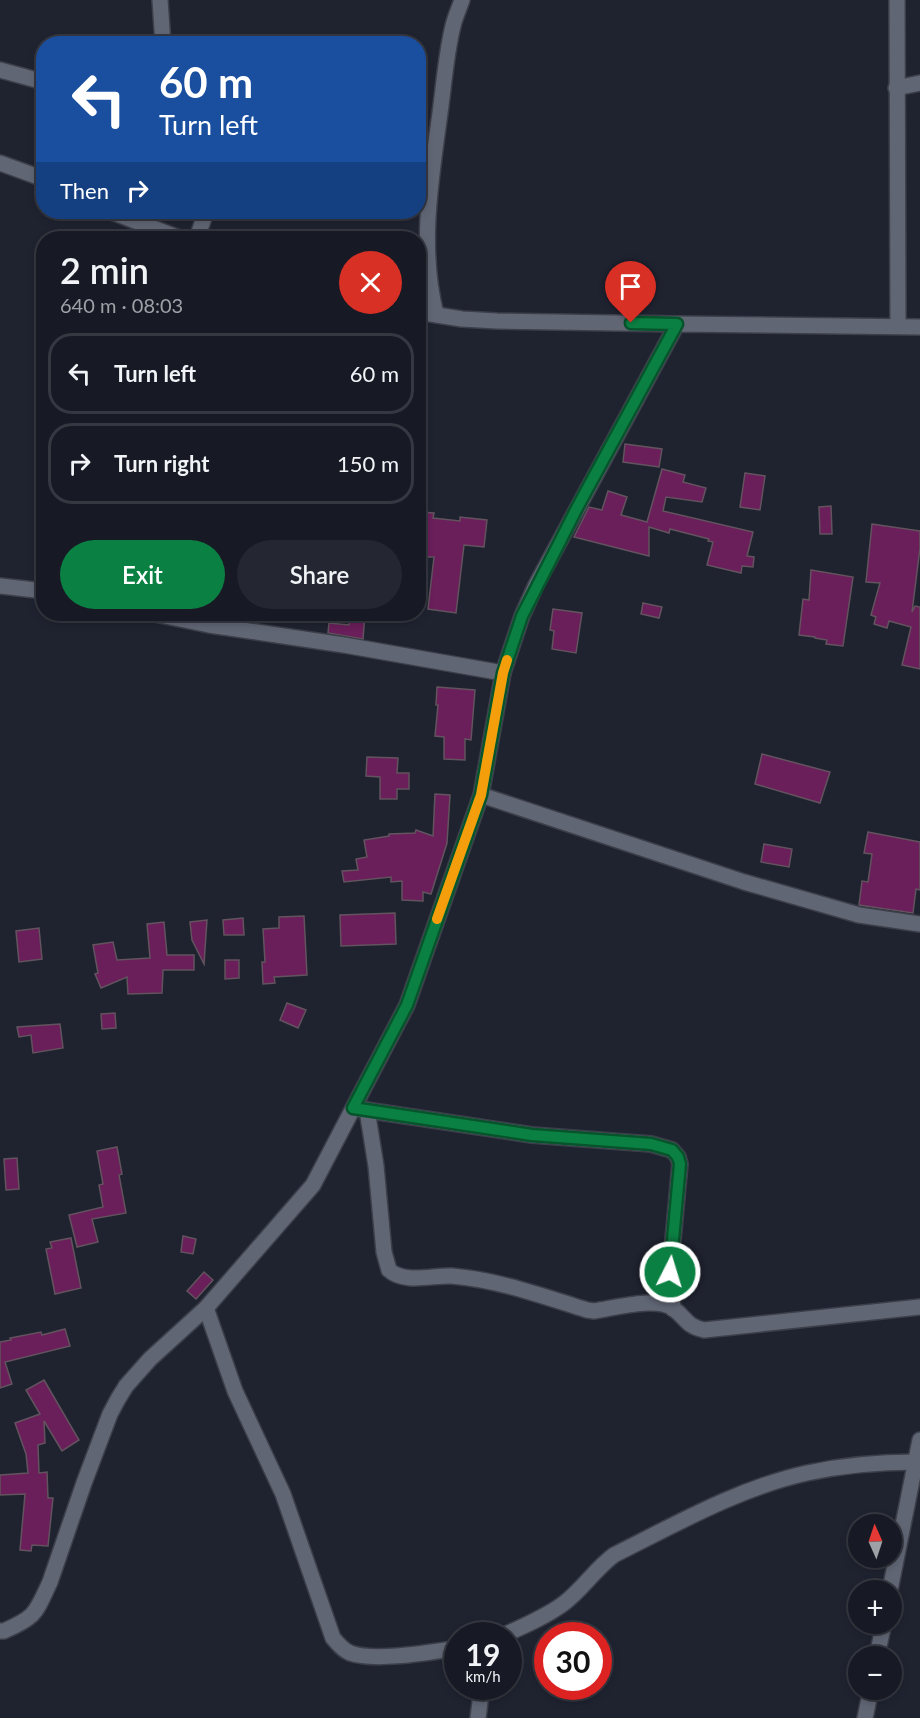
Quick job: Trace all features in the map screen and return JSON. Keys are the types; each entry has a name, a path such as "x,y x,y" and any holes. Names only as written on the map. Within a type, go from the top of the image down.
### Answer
{"street":[{"path":"160,0 162,36"},
{"path":"436,314 429,290 428,225 438,128 453,25 462,0"},
{"path":"897,0 898,325"},
{"path":"0,70 36,80"},
{"path":"896,88 920,83"},
{"path":"0,163 36,176"},
{"path":"130,219 161,231"},
{"path":"426,313 462,319 497,321 920,327"},
{"path":"0,1631 26,1621 37,1609 50,1582 110,1414 126,1386 150,1359 206,1308 313,1185 360,1109 407,1005 481,795 503,673 522,616 536,585 677,324"},
{"path":"0,586 36,590"},
{"path":"189,621 503,673"},
{"path":"481,795 744,882 860,915 920,924"},
{"path":"360,1109 376,1166 386,1264 393,1273 406,1277 440,1275 484,1280 594,1311 648,1303 663,1304 673,1309 688,1324 704,1330 920,1308"},
{"path":"360,1109 532,1135 651,1144 672,1150 680,1164 670,1272 673,1309"},
{"path":"206,1308 235,1391 283,1494 333,1638 349,1653 360,1655 414,1655 444,1650"},
{"path":"892,1580 920,1440"},
{"path":"522,1626 564,1604 588,1582 603,1563 614,1555 723,1502 805,1473 871,1463 916,1462"},
{"path":"478,1718 480,1700"},
{"path":"865,1718 869,1700"}],"building":[{"path":"625,444 662,449 659,467 623,462"},
{"path":"662,469 685,475 683,482 706,488 702,502 666,497 663,511 753,532 747,556 754,557 753,567 742,566 741,573 707,565 713,542 670,529 669,533 649,527 649,556 574,537 589,507 602,510 608,491 627,497 621,515 647,522"},
{"path":"745,473 765,476 760,510 740,507"},
{"path":"831,506 832,534 820,534 819,507"},
{"path":"426,512 434,513 433,518 460,521 460,517 487,520 484,547 464,545 456,613 428,609 434,557 426,557"},
{"path":"872,524 920,531 912,612 915,606 920,607 920,669 902,665 911,627 889,621 887,628 874,624 876,617 871,615 880,583 866,582"},
{"path":"811,570 853,577 843,646 826,644 827,640 799,635 803,599 809,600"},
{"path":"643,603 662,607 659,618 641,614"},
{"path":"553,609 582,613 576,653 552,649 554,631 550,630"},
{"path":"349,621 364,621 363,639 328,633 329,623 349,625"},
{"path":"437,687 475,690 471,740 465,739 465,760 444,759 444,737 435,736"},
{"path":"762,754 830,772 820,803 755,784"},
{"path":"367,757 398,758 397,773 409,773 409,789 397,789 397,799 380,799 380,777 366,776"},
{"path":"435,794 450,795 447,843 431,894 423,892 423,901 402,900 402,881 391,882 391,877 344,882 342,871 358,870 356,859 367,857 364,840 389,836 389,834 415,833 416,830 433,836"},
{"path":"868,832 920,842 920,890 916,889 913,913 859,905 862,881 868,882 872,854 864,853"},
{"path":"764,844 792,849 789,867 761,862"},
{"path":"395,913 396,944 341,946 340,915"},
{"path":"304,916 307,975 274,977 275,983 263,984 262,962 265,962 263,929 279,928 279,917"},
{"path":"243,918 244,935 224,935 223,920"},
{"path":"207,920 204,964 192,940 190,922"},
{"path":"164,922 167,955 194,955 194,970 163,970 162,993 128,994 127,977 101,988 95,974 98,973 93,945 113,942 117,960 150,958 147,924"},
{"path":"39,928 42,959 19,962 16,931"},
{"path":"225,960 239,960 239,978 225,979"},
{"path":"287,1003 306,1010 298,1028 280,1020"},
{"path":"115,1013 116,1028 102,1029 101,1014"},
{"path":"60,1024 63,1048 33,1053 31,1035 19,1037 17,1027"},
{"path":"117,1147 122,1174 119,1175 126,1213 92,1219 98,1242 77,1247 69,1215 103,1207 99,1185 103,1184 97,1151"},
{"path":"17,1158 19,1189 6,1190 4,1159"},
{"path":"183,1236 196,1239 193,1254 181,1252"},
{"path":"71,1238 81,1288 55,1294 46,1249 52,1248 50,1242"},
{"path":"204,1272 213,1280 196,1299 187,1291"},
{"path":"65,1329 70,1346 5,1362 12,1384 0,1388 0,1342 11,1340 10,1338 41,1332 42,1335"},
{"path":"44,1380 79,1440 62,1451 44,1421 45,1443 38,1445 39,1473 47,1472 48,1498 53,1498 48,1546 32,1545 31,1551 20,1550 25,1494 0,1495 0,1475 28,1473 26,1454 15,1423 40,1414 26,1390"}],"slow traffic":[{"path":"437,919 481,795 507,660"}],"route":[{"path":"631,323 677,324 536,585 522,616 503,673 481,795 407,1005 353,1108 532,1135 651,1144 672,1150 680,1164 670,1272"}]}
